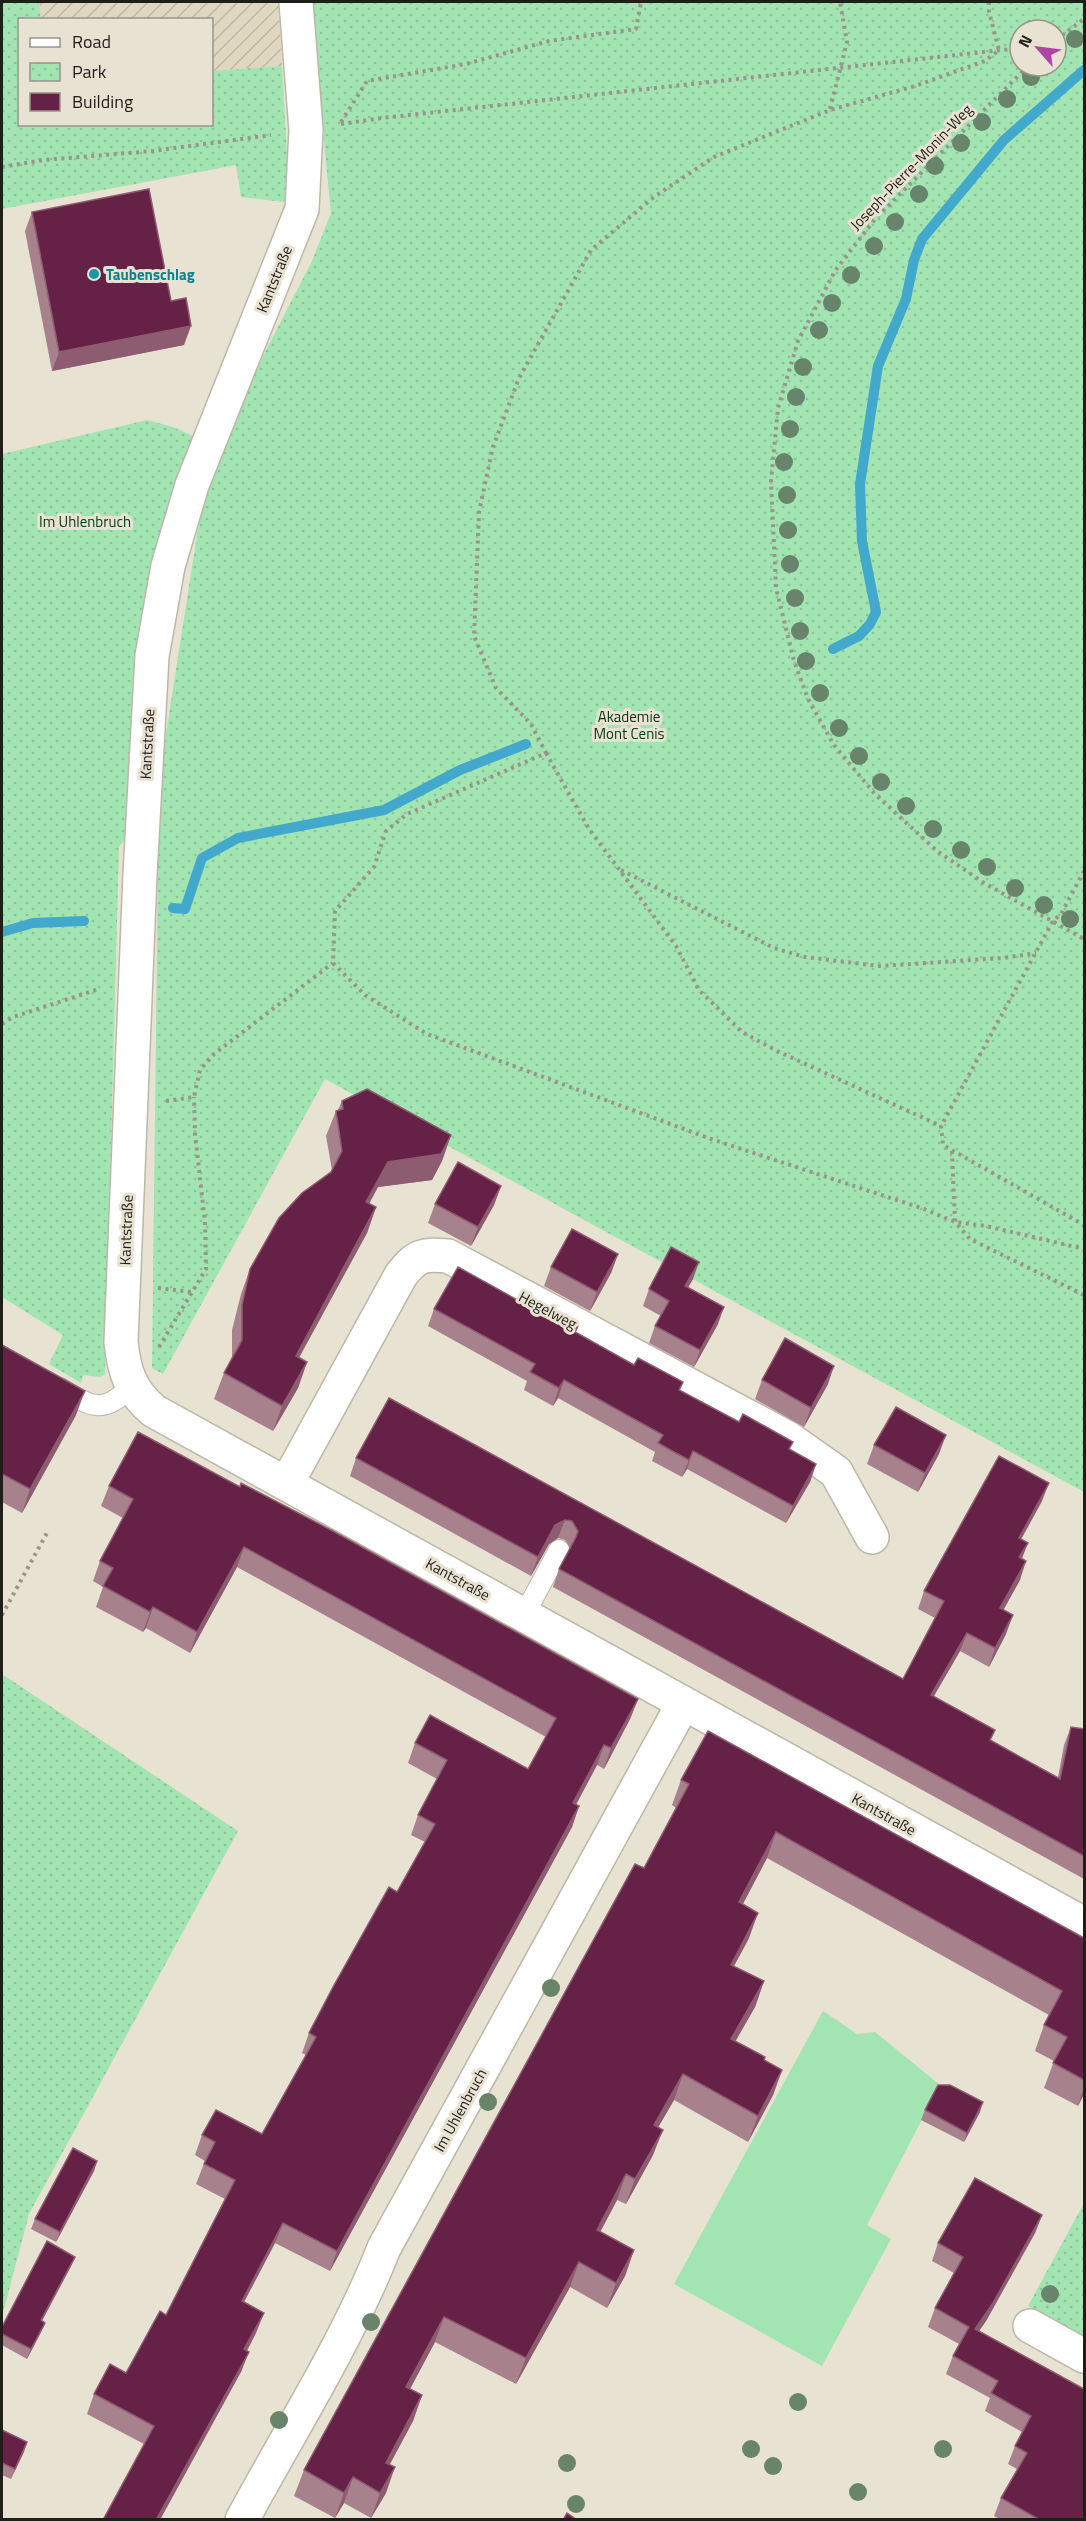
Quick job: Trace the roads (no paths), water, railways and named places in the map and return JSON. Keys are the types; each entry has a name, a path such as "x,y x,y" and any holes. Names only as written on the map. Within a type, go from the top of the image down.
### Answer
{"street":[{"name":"Kantstraße","path":"296,2 306,130 302,208 192,485 168,566 152,656 140,875 122,1342 123,1363 131,1387 154,1412 287,1483 1084,1924"},
{"name":"Hegelweg","path":"287,1483 401,1275 413,1260 428,1254 448,1256 788,1438 836,1472 872,1538"},
{"name":"Im Uhlenbruch","path":"249,2517 286,2441 371,2281 384,2248 683,1704"},
{"path":"1030,2326 1084,2356"}],"lane":[{"path":"42,1377 92,1405 115,1403 131,1387"},
{"path":"524,1615 560,1550"}],"waterway":[{"path":"833,649 859,636 870,624 876,612 862,541 860,484 878,366 906,299 914,260 922,239 1004,140 1084,70"},
{"path":"173,908 185,909 202,858 238,838 384,810 460,770 526,744"},
{"path":"2,932 33,923 84,921"}],"place":[{"name":"Taubenschlag","path":"94,274"}],"park label":[{"name":"Akademie Mont Cenis","path":"629,724"}]}
